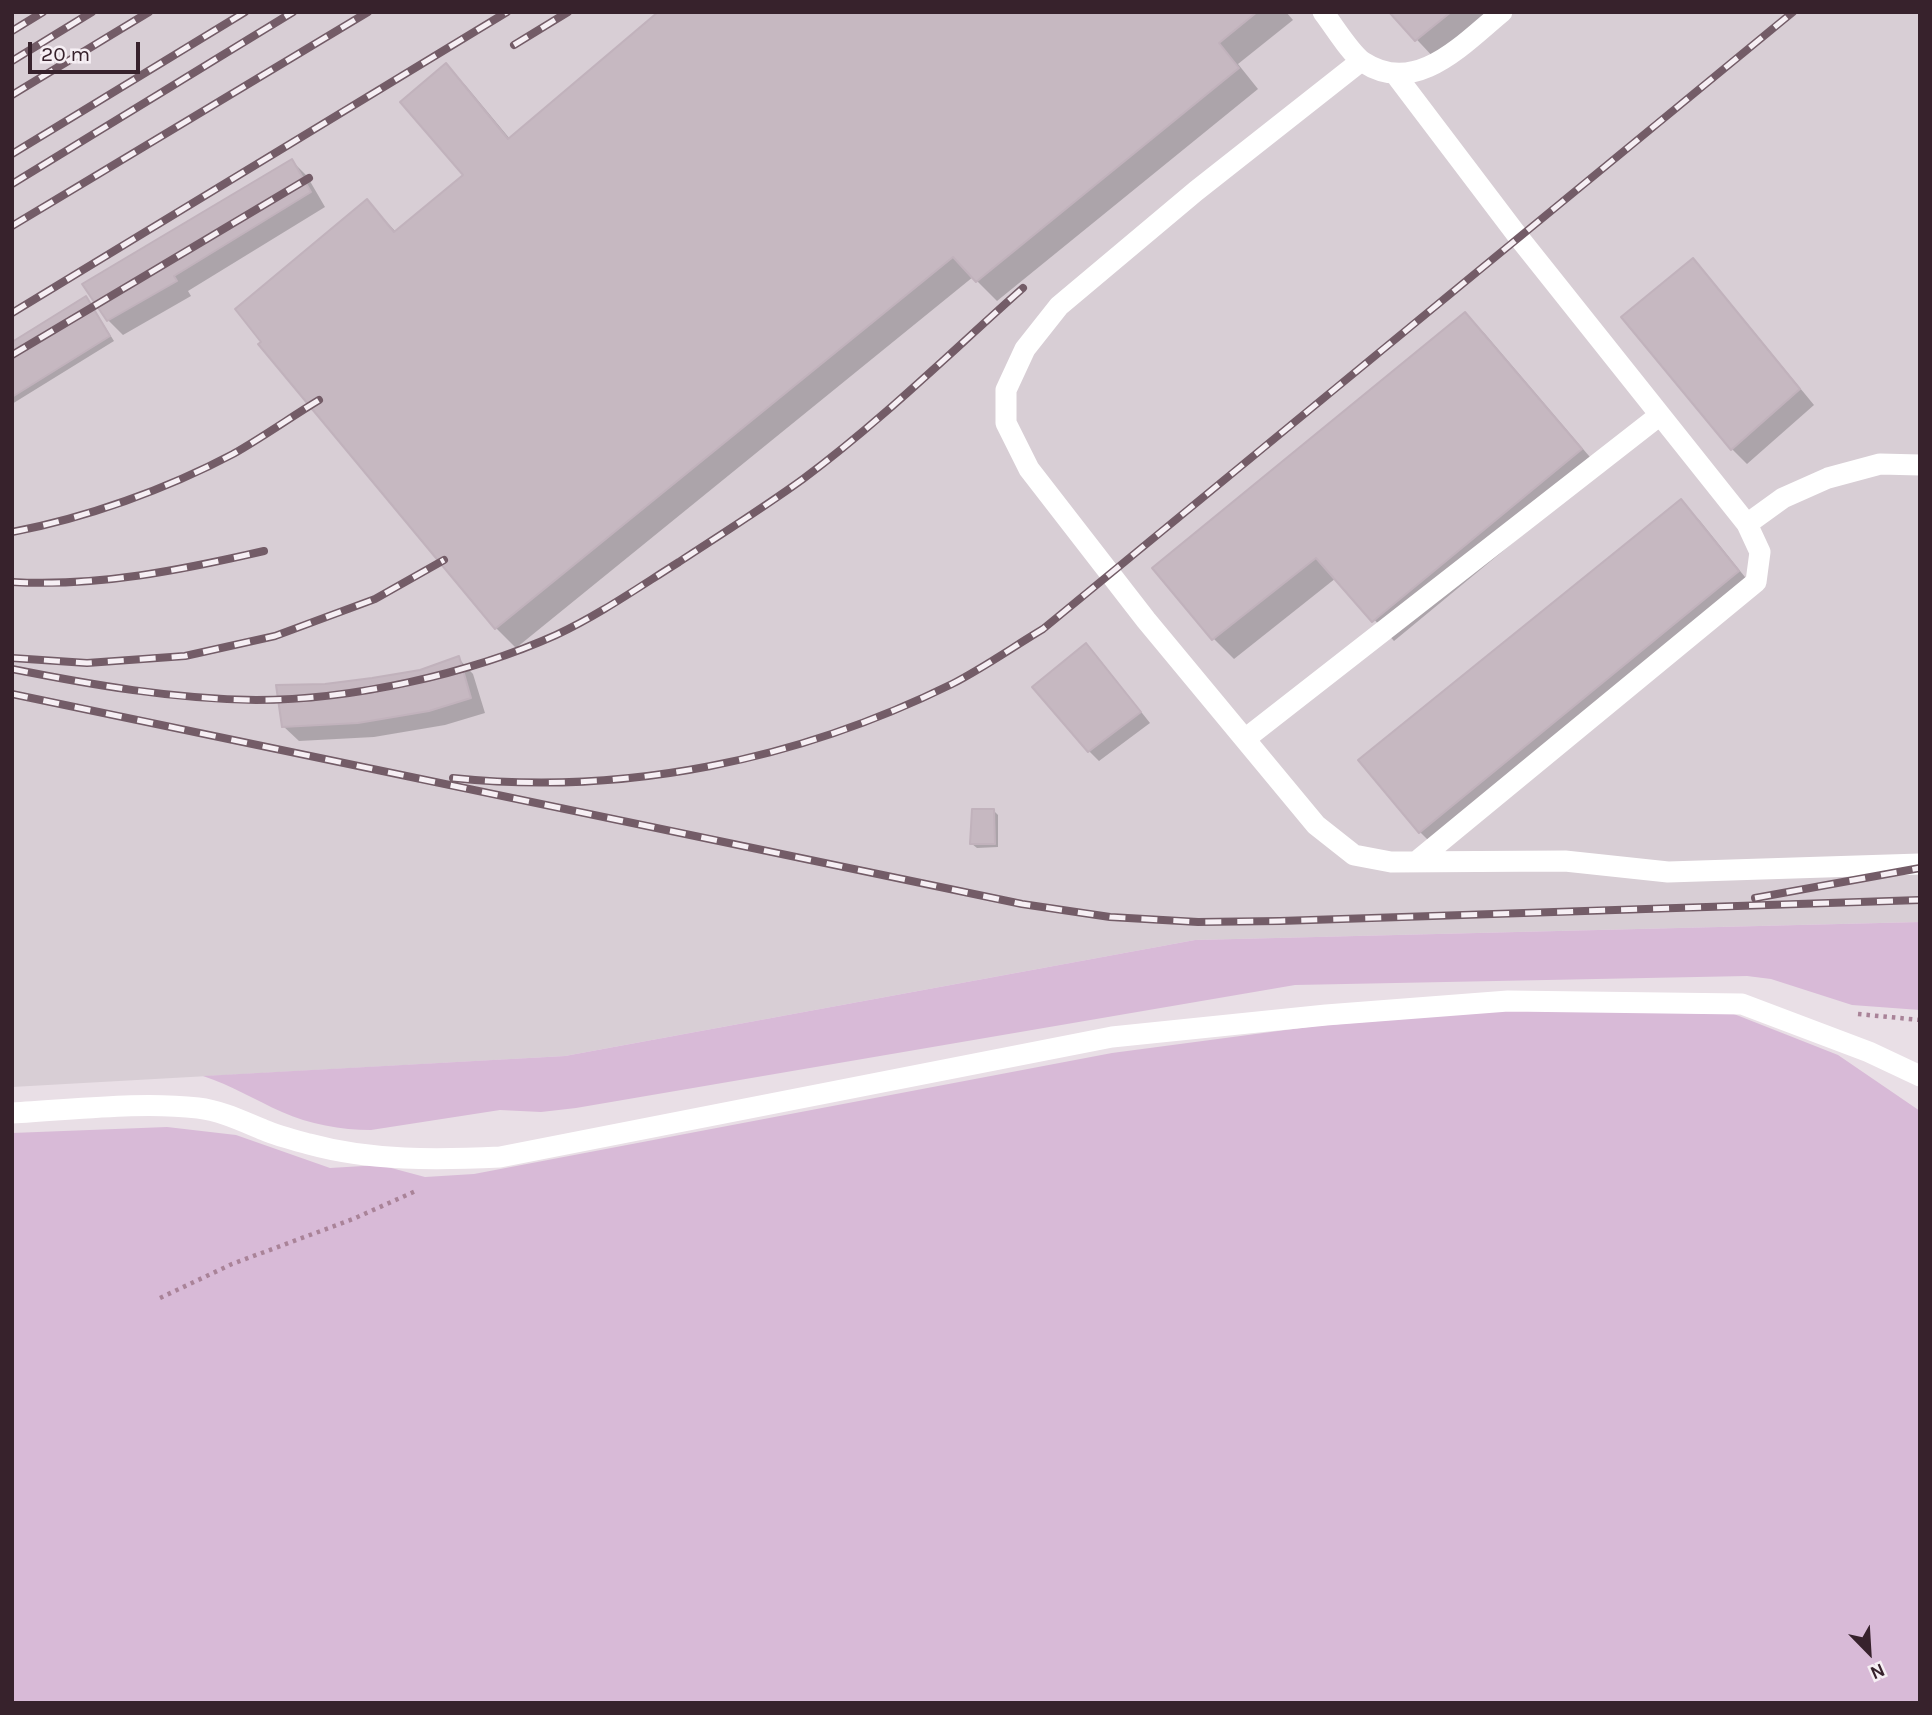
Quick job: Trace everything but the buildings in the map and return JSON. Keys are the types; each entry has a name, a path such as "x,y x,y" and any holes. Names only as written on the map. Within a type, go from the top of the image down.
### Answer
{"lane":[{"path":"1323,12 1361,61 1386,74 1423,72 1450,55 1502,12"},
{"path":"1361,61 1196,191 1059,306 1025,349 1006,390 1006,423 1029,469 1146,620 1316,825 1354,855 1391,862 1565,861 1668,872 1920,864"},
{"path":"1395,74 1520,239 1747,524 1760,552 1756,582 1417,861"},
{"path":"1245,739 1660,415"},
{"path":"1747,524 1783,498 1828,478 1880,464 1920,465"},
{"path":"12,1114 167,1105 190,1107 233,1115 263,1130 314,1146 402,1158 440,1160 500,1157 1112,1037 1508,1000 1742,1004 1869,1052 1920,1076"}],"path":[{"path":"160,1298 232,1264 353,1219 421,1189"}],"shaded area":[{"path":"12,12 1920,12 1920,922 1195,940 565,1056 12,1087"},
{"path":"1920,922 1920,1010 1852,1005 1771,979 1747,976 1295,985 576,1108 541,1112 500,1110 371,1130 348,1129 303,1120 203,1076 565,1056 1195,940"},
{"path":"1513,1010 1734,1014 1838,1055 1920,1111 1920,1703 12,1703 12,1133 167,1127 236,1135 330,1168 380,1165 425,1177 474,1174 1112,1053 1316,1026"}],"railway":[{"path":"12,31 43,12"},
{"path":"12,61 92,12"},
{"path":"12,95 149,12"},
{"path":"12,154 245,12"},
{"path":"12,184 293,12"},
{"path":"12,226 368,12"},
{"path":"12,313 507,12"},
{"path":"514,45 568,12"},
{"path":"453,778 582,782 709,766 772,752 833,733 893,711 964,678 1043,629 1793,12"},
{"path":"12,355 309,178"},
{"path":"12,669 164,694 225,699 293,699 370,690 409,682 486,662 522,649 556,635 603,610 726,532 803,479 888,410 1023,288"},
{"path":"12,532 97,510 181,479 233,454 319,400"},
{"path":"12,582 76,582 139,576 264,551"},
{"path":"12,658 87,663 185,656 275,636 375,599 444,560"},
{"path":"12,694 1022,904 1110,917 1198,922 1280,921 1920,900"},
{"path":"1755,898 1920,868"}]}
